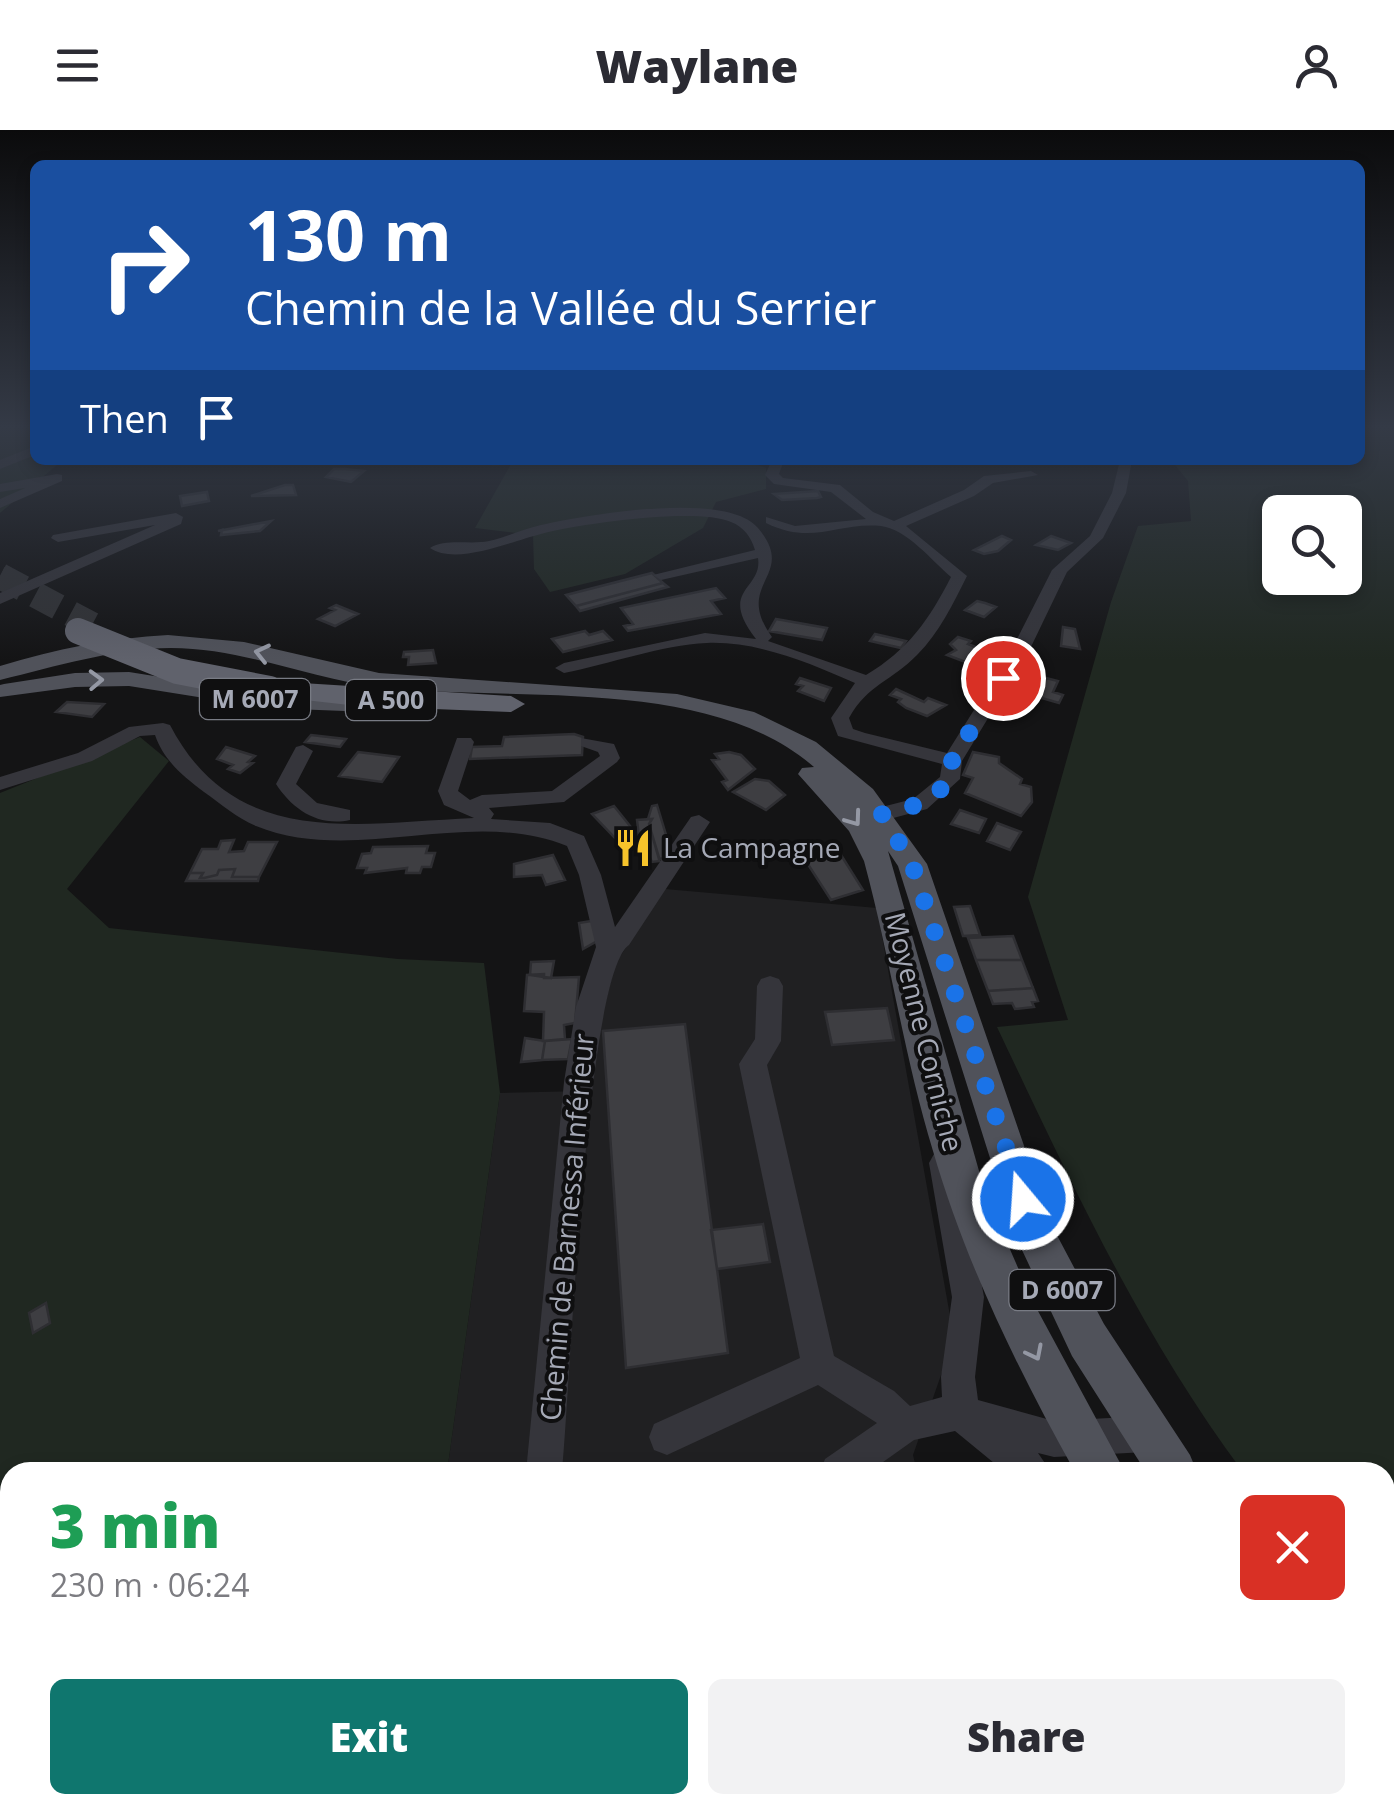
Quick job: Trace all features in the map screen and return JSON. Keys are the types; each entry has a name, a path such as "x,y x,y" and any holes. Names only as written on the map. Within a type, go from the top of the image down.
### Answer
{"highway":[{"name":"A 500","path":"85,628 178,670 358,698 513,696"}],"main road":[{"name":"M 6007","path":"0,670 192,642 251,650 381,680 644,708 753,738 801,765 883,832"},
{"name":"M 6007","path":"0,692 75,680 129,679 267,701 338,706 513,696 643,694 736,712 792,736 818,753 883,832"},
{"name":"Moyenne Corniche","path":"883,832 944,1123 995,1269 1092,1456"},
{"name":"Moyenne Corniche","path":"883,832 912,864 1034,1231 1088,1340 1166,1462"}],"street":[{"path":"851,504 890,523 960,576 915,648 894,666 856,688 840,718 844,732 870,744 924,749 952,761"},
{"path":"772,520 793,532 890,523 933,504"},
{"path":"883,832 950,779 952,761 1020,650 1060,570 1096,538 1114,504"},
{"path":"437,548 489,546 544,529 626,519 718,514 736,518 755,532 758,554 767,567 746,596 745,608 770,643"},
{"path":"0,599 176,521 176,517 58,538"},
{"path":"665,580 748,564 758,554"},
{"path":"662,636 735,626 865,681"},
{"path":"564,668 705,638 770,643"},
{"path":"0,784 86,757 150,727 164,730 166,747 190,772 253,818 274,825 551,830 576,841 590,874 608,947 620,939 699,822"},
{"path":"464,742 448,792 450,800 486,815 544,818 551,830"},
{"path":"471,808 482,802 557,796 610,758 607,748 588,742"},
{"path":"304,751 286,784 297,801 315,812 400,820 414,830"},
{"name":"Chemin de Barnessa Inférieur","path":"545,1462 578,1082 589,1007 608,947"},
{"path":"770,986 768,1041 753,1064 819,1367 882,1403 904,1426"},
{"path":"944,1123 944,1176 968,1297 958,1377 961,1413 1020,1462"},
{"path":"667,1437 819,1367"},
{"path":"863,1462 904,1426 961,1413 1054,1439 1092,1456 1146,1434"}],"shaded area":[{"path":"489,504 715,504 703,528 625,574 550,592 534,569 533,535 475,528"},
{"path":"1190,504 1262,504 1262,595 1362,595 1362,504 1394,504 1394,1462 1236,1462 1172,1366 1109,1256 997,1027 1068,1020 1028,897 1111,602 1138,526 1191,521"},
{"path":"140,737 169,761 67,889 109,928 398,959 484,963 500,1093 448,1462 0,1462 0,793"},
{"path":"665,889 877,908 954,1338 913,1455 915,1462 448,1462 500,1093 584,1091 615,964"}],"building":[{"path":"271,521 260,531 221,535 222,530"},
{"path":"1002,536 1011,540 998,551 984,554 974,550"},
{"path":"1051,536 1071,543 1058,550 1036,545"},
{"path":"652,573 663,583 576,606 566,595"},
{"path":"663,583 668,587 580,611 576,606"},
{"path":"716,588 725,598 711,601 721,614 628,631 624,626 633,624 621,608"},
{"path":"977,601 996,607 984,617 965,610"},
{"path":"336,605 358,614 335,626 318,619 335,610 330,608"},
{"path":"776,619 827,628 822,640 769,631"},
{"path":"1063,627 1075,629 1080,649 1061,646"},
{"path":"585,631 589,635 603,631 612,640 563,652 552,639"},
{"path":"875,634 906,641 901,648 870,641"},
{"path":"958,637 983,650 968,663 947,655 956,650 950,644"},
{"path":"433,650 436,663 408,665 409,657 403,657 404,652"},
{"path":"800,678 831,688 824,701 798,691 803,686 796,684"},
{"path":"1046,678 1058,681 1053,692 1063,695 1059,703 1038,697"},
{"path":"896,689 924,702 928,698 946,705 927,716 898,702 901,699 890,695"},
{"path":"67,702 104,704 92,717 56,712"},
{"path":"311,735 346,739 340,747 305,742"},
{"path":"504,737 583,737 582,755 470,759 472,747 502,746"},
{"path":"226,747 255,756 248,762 253,763 240,773 228,769 233,765 217,759"},
{"path":"358,752 399,757 382,782 339,776"},
{"path":"973,752 999,757 999,763 1022,779 1020,784 1031,787 1032,802 1021,816 965,793 973,778 963,775"},
{"path":"715,754 741,755 755,769 728,790 722,782 727,780 712,760 719,759"},
{"path":"755,779 769,781 785,795 766,810 733,792"},
{"path":"657,805 670,848 666,858 659,859 649,824 652,819 648,819 652,806"},
{"path":"614,806 634,831 615,838 592,814"},
{"path":"960,810 986,819 979,833 951,824"},
{"path":"652,819 649,824 660,861 652,862 648,854 641,854 637,820"},
{"path":"997,823 1021,832 1010,850 987,841"},
{"path":"234,840 229,852 244,851 248,842 277,842 259,877 232,877 235,869 219,870 217,875 204,878 200,878 203,873 190,873 202,849 218,849 221,841"},
{"path":"428,846 426,853 435,853 431,867 422,867 420,873 406,873 407,868 365,873 367,868 357,868 362,854 371,853 373,847"},
{"path":"836,847 863,890 831,900 800,852"},
{"path":"553,855 565,880 546,885 542,875 514,877 514,864"},
{"path":"235,869 232,877 259,877 258,881 186,881 190,873 203,873 200,878 204,878 217,875 219,870"},
{"path":"970,906 980,935 963,936 954,907"},
{"path":"597,920 599,940 583,949 579,923"},
{"path":"1013,936 1022,960 976,960 968,938"},
{"path":"976,960 1022,960 1033,988 988,991"},
{"path":"554,961 551,978 530,975 531,962"},
{"path":"544,974 544,978 579,977 575,1023 564,1025 565,1039 543,1041 544,1012 524,1011 527,975"},
{"path":"1033,988 1038,1001 1032,1002 1034,1007 1015,1009 1012,1003 993,1004 988,991"},
{"path":"887,1008 894,1040 832,1045 825,1012"},
{"path":"685,1024 728,1353 626,1368 603,1031"},
{"path":"525,1038 545,1041 542,1060 521,1062"},
{"path":"572,1039 568,1059 542,1060 545,1041"},
{"path":"763,1224 770,1262 717,1269 711,1230"},
{"path":"46,1303 50,1323 33,1333 29,1313"}],"tunnel":[{"path":"4,578 0,576 92,625"}],"place":[{"name":"La Campagne","path":"633,848"}],"route":[{"path":"1003,678 952,761 950,779 920,804 882,814 912,864 1023,1199"}]}
